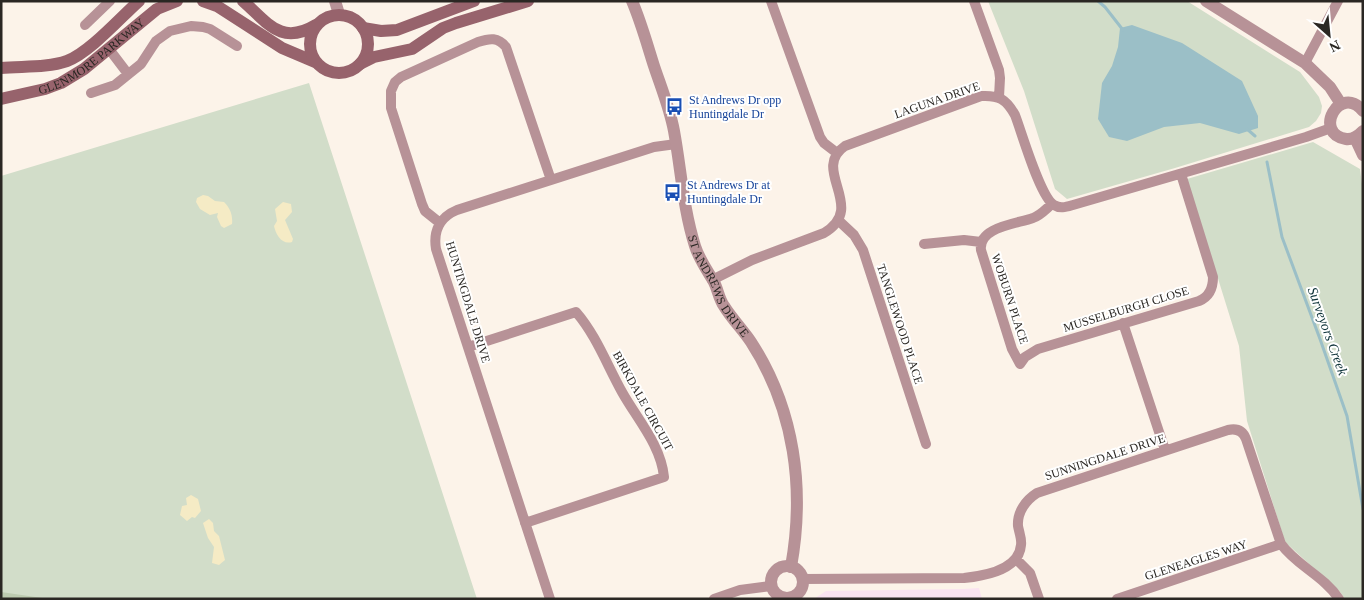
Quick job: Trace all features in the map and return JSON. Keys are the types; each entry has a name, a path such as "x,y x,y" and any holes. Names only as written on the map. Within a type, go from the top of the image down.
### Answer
{"main road":[{"name":"GLENMORE PARKWAY","path":"1,68 54,64 72,59 87,49 139,1"},
{"name":"GLENMORE PARKWAY","path":"1,99 45,89 61,83 77,74 156,9 178,1"},
{"path":"203,1 217,6 282,48 315,62 321,68 336,73 352,70 374,57 412,49 450,26 528,1"},
{"path":"242,1 271,28 281,32 298,34 306,32 330,16 338,14 353,18 364,28 381,31 397,30 474,1"},
{"path":"315,62 309,47 311,33 317,25"},
{"path":"360,64 367,52 368,44 364,28"}],"street":[{"path":"84,25 110,1"},
{"path":"335,1 338,14"},
{"name":"ST ANDREWS DRIVE","path":"632,1 671,120 684,203 699,258 724,306 762,359 776,389 788,426 795,462 798,496 798,522 791,567"},
{"path":"712,280 752,260 824,233 838,220 842,210 842,201 833,172 833,162 837,153 824,143 820,137 771,1"},
{"path":"974,1 999,70 999,97"},
{"path":"1206,1 1305,63 1330,88 1340,104"},
{"path":"1305,63 1338,1"},
{"path":"91,93 111,87 141,64 156,41 170,31 191,26 202,27 210,29 237,46"},
{"path":"551,180 506,47 498,40 487,39 478,42 401,77 395,82 391,91 391,108 422,204 425,211 440,223 446,216 457,210 551,180 654,147 676,144"},
{"path":"109,49 128,74"},
{"name":"LAGUNA DRIVE","path":"837,153 850,144 973,98 981,96 999,97 1006,102 1016,115 1042,190 1052,204"},
{"path":"1363,111 1351,103 1340,104 1332,112 1330,122 1334,132 1344,138 1359,134 1363,155"},
{"path":"1052,204 1059,207 1073,206 1331,128"},
{"name":"MUSSELBURGH CLOSE","path":"1020,364 1026,356 1038,349 1207,296 1212,288 1213,277 1181,174"},
{"name":"WOBURN PLACE","path":"1020,364 1012,349 981,250 981,242 988,232 1036,217 1052,204"},
{"name":"TANGLEWOOD PLACE","path":"838,220 854,235 863,250 926,444"},
{"name":"HUNTINGDALE DRIVE","path":"440,223 436,236 436,249 550,599"},
{"name":"WOBURN PLACE","path":"924,244 964,240 981,242"},
{"name":"BIRKDALE CIRCUIT","path":"468,347 576,312 584,322 632,411 642,423 663,464 664,477 525,523"},
{"path":"1124,323 1165,450"},
{"name":"SUNNINGDALE DRIVE","path":"1016,559 1021,543 1018,525 1019,518 1024,505 1033,495 1165,450 1236,429 1246,439 1281,544 1323,581 1339,599"},
{"name":"GLENEAGLES WAY","path":"1117,599 1281,544"},
{"path":"803,579 969,578 1006,567 1016,559 1030,573 1039,599"},
{"path":"786,566 791,567 799,571 803,579 802,589 791,598 781,598 773,591 771,586 772,576 778,569 786,566"},
{"path":"714,599 740,590 771,586"}],"shaded area":[{"path":"979,588 982,599 814,599 826,591"}],"green space":[{"path":"988,1 1187,1 1300,72 1319,97 1322,106 1321,113 1309,127 1067,199 1055,189 1024,91"},
{"path":"309,83 477,599 1,599 1,176"},
{"path":"1313,142 1360,169 1363,192 1363,599 1345,599 1340,592 1285,542 1247,421 1239,346 1187,179"},
{"path":"1,592 49,599 1,599"}],"sand":[{"path":"203,195 215,201 224,202 231,212 232,224 224,228 217,217 218,213 210,215 200,209 196,202 197,198"},
{"path":"283,202 291,204 292,212 285,220 293,239 292,242 288,243 282,241 276,233 274,226 277,221 275,209"},
{"path":"191,495 198,499 201,511 195,518 192,517 187,521 180,515 182,506 187,505 186,498"},
{"path":"209,519 213,523 214,531 219,536 225,560 219,565 212,563 214,547 208,538 203,523"}],"water":[{"path":"1132,25 1182,43 1242,81 1258,116 1258,128 1239,134 1200,123 1164,127 1127,141 1109,137 1098,119 1102,83 1112,66 1118,47 1120,28"}],"waterway":[{"name":"Surveyors Creek","path":"1098,1 1123,30"},
{"name":"Surveyors Creek","path":"1247,129 1255,136"},
{"name":"Surveyors Creek","path":"1267,162 1282,237 1347,416 1363,509"}],"place":[{"name":"St Andrews Dr opp Huntingdale Dr","path":"675,107"},
{"name":"St Andrews Dr at Huntingdale Dr","path":"673,192"}]}
